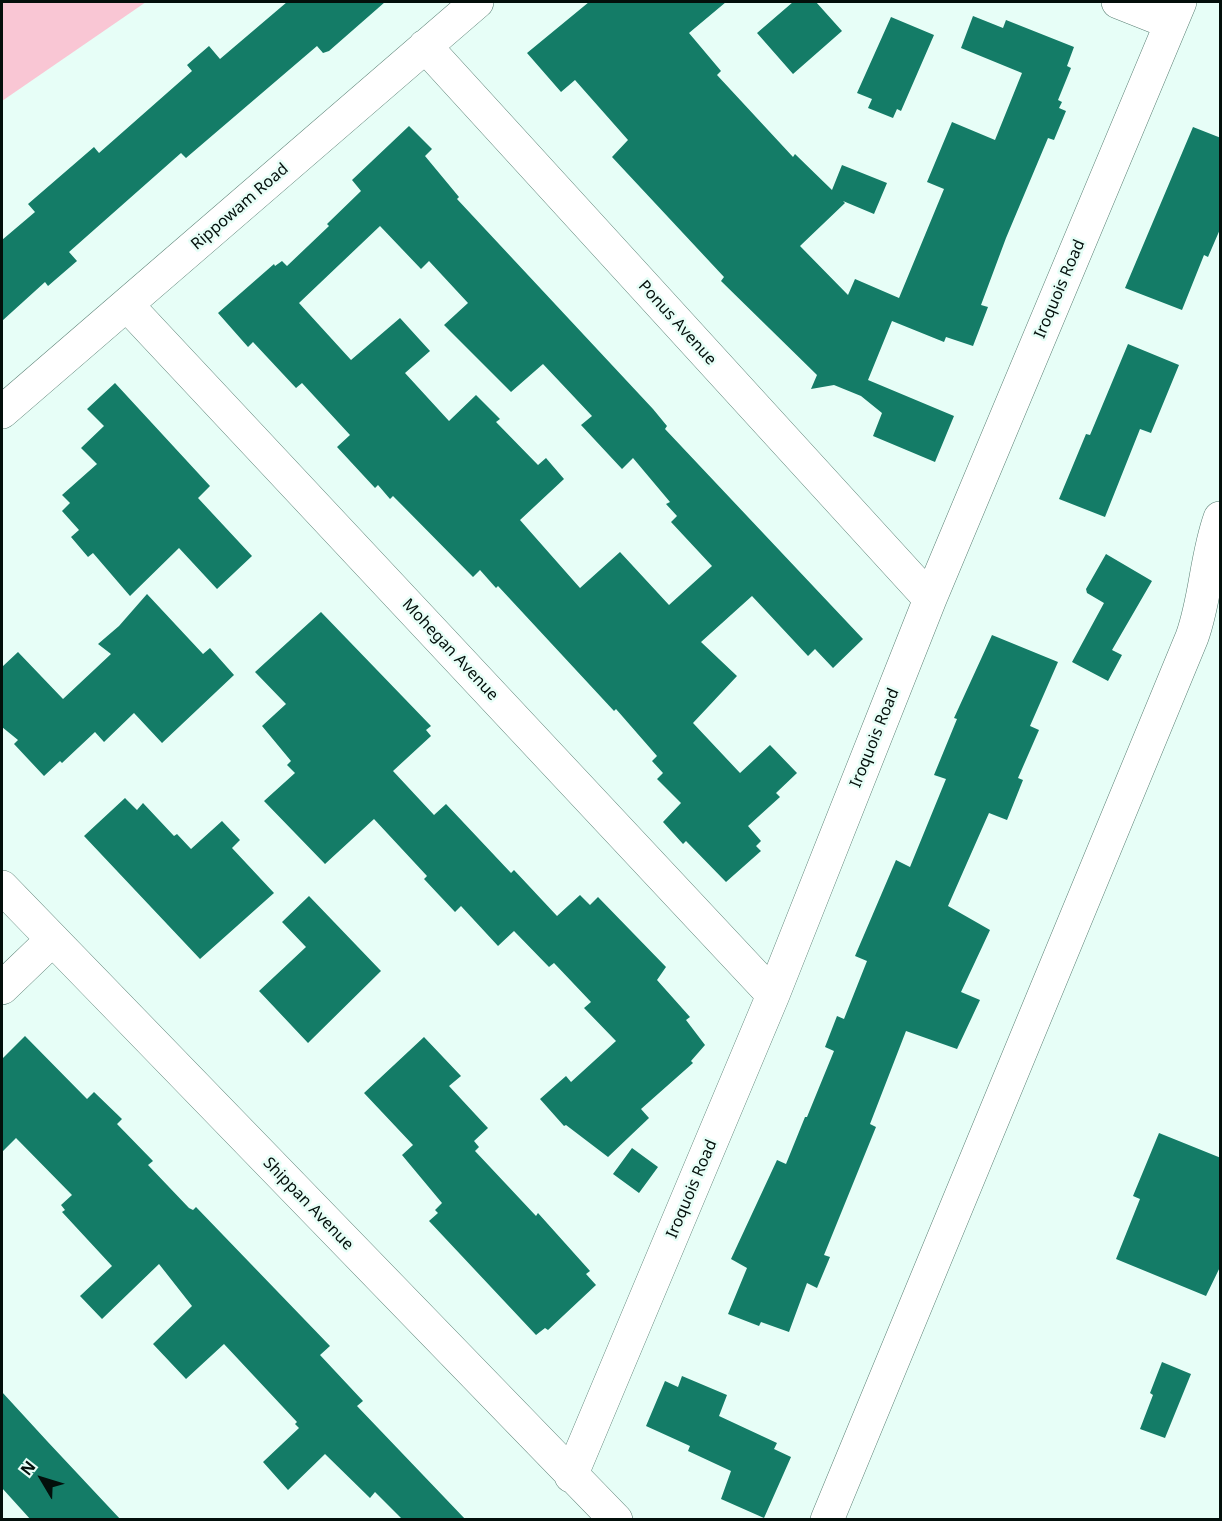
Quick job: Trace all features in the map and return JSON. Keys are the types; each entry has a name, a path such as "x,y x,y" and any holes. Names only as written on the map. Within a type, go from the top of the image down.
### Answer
{"street":[{"name":"Rippowam Road","path":"2,412 477,2"},
{"path":"1118,2 1176,12"},
{"name":"Iroquois Road","path":"571,1476 773,995 930,599 1176,12"},
{"name":"Ponus Avenue","path":"425,46 930,599"},
{"name":"Mohegan Avenue","path":"127,305 773,995"},
{"path":"827,1520 1192,637 1202,609 1211,544 1221,518"},
{"name":"Shippan Avenue","path":"2,887 616,1520"},
{"path":"2,988 52,940"}],"shaded area":[{"path":"2,2 146,2 2,101"}],"building":[{"path":"287,2 385,2 329,51 323,53 317,46 186,158 181,153 69,252 77,261 48,286 45,282 2,321 2,240 35,212 28,204 94,147 99,153 192,71 187,65 209,46 220,59"},
{"path":"589,2 726,2 689,33 721,71 717,75 793,157 795,154 832,190 842,165 887,183 874,214 843,201 845,203 800,246 848,295 855,279 899,298 944,189 927,182 952,122 995,140 1022,73 961,48 973,16 1003,28 1006,20 1074,47 1067,66 1071,68 1058,100 1062,102 1059,108 1066,111 1054,140 1048,138 1006,238 981,305 988,307 973,346 946,337 944,342 892,321 868,380 954,416 935,462 873,436 882,413 861,396 834,385 811,389 817,375 721,281 724,277 612,157 628,140 575,80 561,92 527,53"},
{"path":"793,2 816,2 842,31 793,74 757,33"},
{"path":"891,17 934,35 901,111 897,109 893,118 868,108 872,99 857,93"},
{"path":"409,126 432,149 425,156 459,197 457,199 653,409 667,426 665,429 863,639 833,668 815,649 808,656 752,596 701,642 737,676 693,723 740,773 770,745 797,773 776,793 780,797 748,826 761,841 756,846 761,851 726,882 686,841 683,844 663,822 681,803 657,779 663,773 652,761 657,756 616,709 614,711 498,586 496,588 480,570 473,577 393,496 390,499 378,485 375,488 337,447 350,435 302,383 296,388 253,342 248,347 218,313 274,264 275,266 282,261 287,266 329,226 327,224 361,191 352,180","holes":["380,226 421,269 429,261 468,303 444,325 511,392 543,364 592,416 581,425 622,469 633,458 670,502 666,504 677,516 671,522 712,566 669,605 620,552 580,588 520,520 564,479 546,458 538,465 496,422 500,419 476,395 449,421 405,373 430,351 400,318 351,360 299,303"]},
{"path":"1193,127 1221,138 1221,227 1208,257 1204,255 1182,310 1125,288"},
{"path":"1128,344 1179,365 1151,433 1140,429 1105,517 1059,499 1086,434 1090,435"},
{"path":"115,383 210,486 198,498 252,556 217,589 179,548 130,596 93,553 88,557 71,537 79,530 62,511 70,503 62,495 97,464 81,448 104,426 87,409"},
{"path":"1106,554 1152,581 1112,650 1122,655 1108,681 1072,662 1104,603 1087,593 1086,589"},
{"path":"147,594 203,654 210,648 234,675 162,743 134,713 104,742 95,732 62,763 60,761 44,776 14,744 18,740 2,727 2,667 18,652 63,699 111,654 98,644 119,626"},
{"path":"321,612 431,726 426,730 431,736 393,771 434,815 446,804 511,873 514,870 557,916 580,895 590,905 598,897 666,967 657,980 690,1017 686,1020 705,1045 691,1061 693,1063 641,1109 649,1118 608,1157 566,1125 564,1126 540,1099 566,1076 571,1082 616,1041 584,1008 591,1002 554,963 549,967 514,931 498,946 461,906 455,912 424,879 427,876 374,819 325,864 264,801 295,773 287,765 291,761 262,726 286,704 255,672"},
{"path":"992,635 1058,662 1030,726 1039,730 1018,778 1023,780 1007,820 989,813 948,906 990,930 961,992 980,1000 957,1049 906,1031 870,1124 876,1127 824,1255 830,1257 817,1288 807,1283 789,1332 761,1322 759,1326 728,1314 747,1268 731,1259 777,1160 786,1164 805,1117 807,1117 834,1051 825,1047 837,1016 844,1019 867,961 855,956 896,860 910,867 946,779 934,775 957,719 954,718"},
{"path":"125,798 137,810 143,803 174,836 177,834 191,849 222,821 240,840 232,848 274,893 200,959 84,836"},
{"path":"309,896 381,971 308,1043 259,991 306,947 282,922"},
{"path":"25,1036 87,1099 94,1092 122,1119 117,1124 153,1161 148,1165 189,1208 193,1210 196,1207 330,1346 320,1355 363,1401 357,1406 466,1520 403,1520 375,1492 370,1498 325,1454 288,1490 263,1462 299,1428 295,1424 297,1422 224,1344 186,1379 153,1344 192,1306 159,1264 102,1319 80,1296 112,1266 62,1212 65,1210 61,1205 72,1195 16,1138 2,1152 2,1059"},
{"path":"424,1037 461,1076 449,1086 488,1128 474,1141 479,1147 475,1151 536,1216 538,1213 590,1271 586,1274 596,1285 548,1330 545,1328 536,1335 429,1221 438,1213 435,1210 442,1203 402,1155 413,1145 364,1093"},
{"path":"1159,1133 1221,1158 1221,1265 1206,1296 1116,1259 1140,1199 1133,1196"},
{"path":"632,1148 658,1167 639,1193 613,1174"},
{"path":"1162,1362 1191,1374 1165,1438 1140,1429"},
{"path":"682,1376 727,1395 719,1416 777,1443 774,1449 791,1457 764,1518 721,1499 731,1471 688,1451 690,1446 646,1426 665,1381 678,1387"},
{"path":"2,1392 121,1520 31,1520 2,1488"}]}
